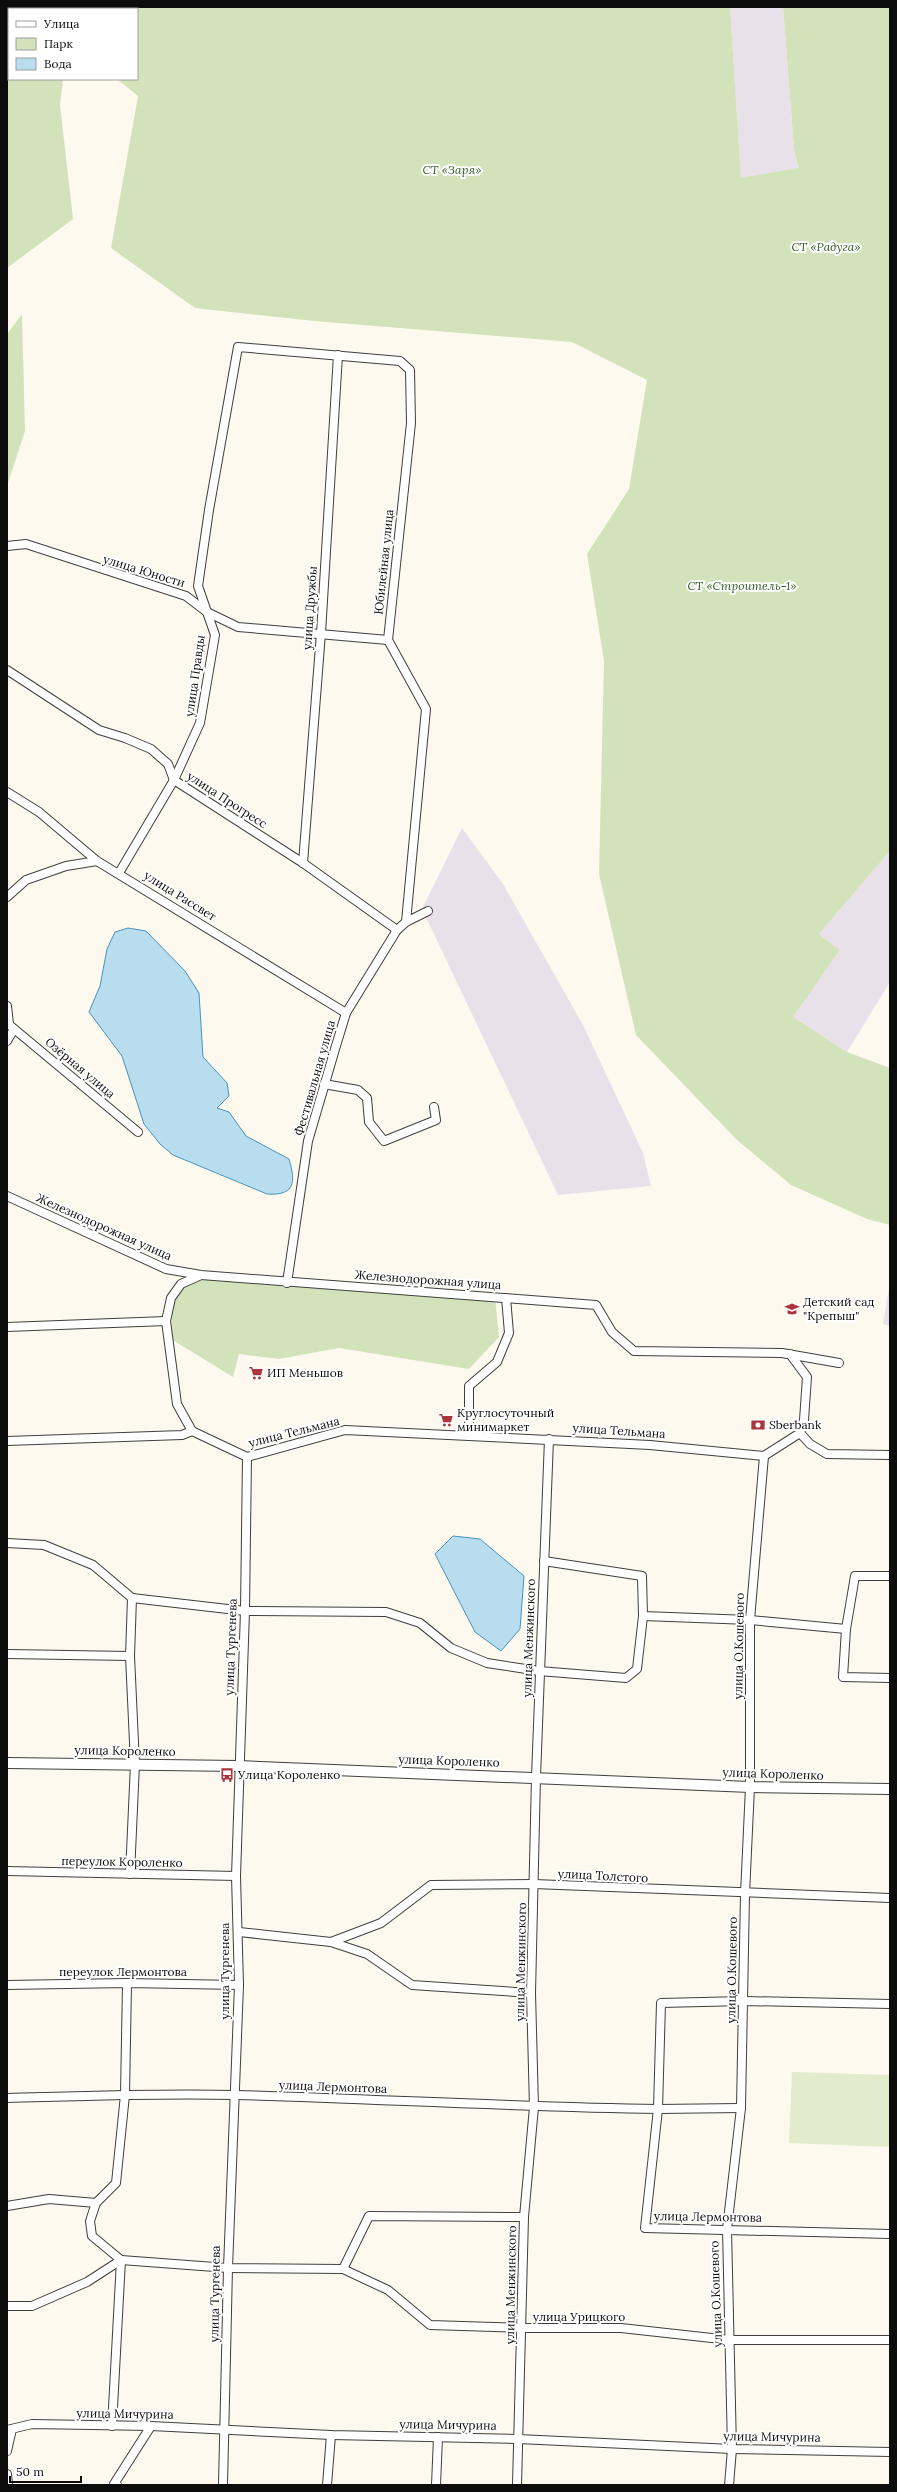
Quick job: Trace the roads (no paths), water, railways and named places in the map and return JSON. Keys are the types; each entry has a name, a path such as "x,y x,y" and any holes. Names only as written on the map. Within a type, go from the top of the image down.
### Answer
{"street":[{"name":"Юбилейная улица","path":"238,347 400,361 410,370 411,423 388,640"},
{"name":"улица Правды","path":"119,873 174,780 200,723 215,635 198,586 209,510 238,347"},
{"name":"улица Дружбы","path":"303,863 321,633 338,355"},
{"name":"улица Юности","path":"7,546 26,544 186,596 207,612 238,627 388,640"},
{"path":"388,640 426,710 406,922"},
{"name":"улица Прогресс","path":"7,670 99,730 125,738 151,749 168,764 174,780 303,863 397,930"},
{"name":"улица Рассвет","path":"7,792 39,812 97,861 119,873 346,1013"},
{"path":"7,898 26,880 66,866 97,861"},
{"name":"Фестивальная улица","path":"287,1283 308,1141 346,1013 397,930 406,922 428,911"},
{"path":"7,1006 10,1026 7,1041"},
{"name":"Озёрная улица","path":"10,1026 138,1132"},
{"path":"324,1084 358,1090 367,1098 369,1122 384,1140 436,1120 434,1107"},
{"name":"Железнодорожная улица","path":"7,1196 166,1269 201,1275 287,1283 596,1305 612,1332 634,1351 790,1354 839,1363"},
{"path":"7,1440 182,1435 192,1431 177,1404 166,1322 171,1298 181,1284 201,1275"},
{"path":"469,1422 469,1386 497,1362 509,1332 506,1298"},
{"path":"7,1327 166,1322"},
{"path":"764,1456 800,1433 804,1420 807,1376 790,1354"},
{"name":"улица Тельмана","path":"192,1431 247,1457 345,1430 650,1444 764,1456"},
{"path":"800,1433 810,1444 827,1454 890,1455"},
{"name":"улица Менжинского","path":"518,2485 524,2217 534,2107 531,1993 539,1671 549,1439"},
{"name":"улица О.Кошевого","path":"729,2485 732,2449 727,2230 741,2108 745,1894 750,1787 750,1620 764,1456"},
{"name":"улица Тургенева","path":"223,2485 228,2268 239,1985 239,1932 236,1876 238,1766 245,1611 247,1457"},
{"path":"7,1543 44,1545 93,1565 132,1598 245,1611 386,1612 420,1623 451,1648 487,1663 539,1671 626,1678 637,1669 643,1616 642,1576 544,1561"},
{"path":"890,1576 855,1576 846,1629 843,1677 890,1678"},
{"path":"130,1874 135,1764 130,1656 132,1598"},
{"path":"643,1616 750,1620 846,1629"},
{"path":"7,1654 130,1656"},
{"name":"улица Короленко","path":"7,1763 238,1766 536,1777 750,1787 890,1790"},
{"name":"переулок Короленко","path":"7,1871 236,1876"},
{"name":"улица Толстого","path":"331,1942 381,1923 431,1885 534,1884 745,1894 890,1898"},
{"name":"улица Толстого","path":"239,1932 331,1942 367,1954 412,1985 531,1993"},
{"path":"121,2260 92,2236 90,2221 96,2203 116,2183 125,2095 127,1983"},
{"name":"переулок Лермонтова","path":"7,1984 127,1983 239,1985"},
{"name":"улица Лермонтова","path":"890,2004 744,2001 661,2003 658,2109 645,2228 890,2234"},
{"name":"улица Лермонтова","path":"7,2098 125,2095 235,2095 534,2107 658,2109 741,2108"},
{"path":"7,2206 49,2199 96,2203"},
{"path":"343,2269 369,2216 524,2217"},
{"path":"7,2306 32,2306 87,2282 121,2260"},
{"path":"112,2426 121,2260"},
{"name":"улица Урицкого","path":"121,2260 228,2268 343,2269 388,2290 430,2325 522,2328 621,2328 730,2340 890,2340"},
{"name":"улица Мичурина","path":"9,2430 32,2424 151,2426 331,2435 518,2438 732,2449 890,2452"},
{"path":"116,2485 114,2484 151,2426"},
{"path":"7,2452 9,2430"},
{"path":"328,2485 331,2435"},
{"path":"436,2485 438,2437"},
{"path":"7,2474 8,2485"}],"water":[{"path":"128,928 146,931 185,971 199,993 203,1057 227,1083 229,1096 217,1108 229,1112 246,1136 289,1159 292,1181 288,1190 283,1193 267,1194 173,1155 160,1144 144,1124 122,1056 89,1012 100,986 107,949 115,932"},
{"path":"453,1536 480,1539 524,1576 520,1629 501,1651 475,1632 435,1554"}],"place":[{"name":"Детский сад \"Крепыш\"","path":"792,1309"},
{"name":"ИП Меньшов","path":"256,1373"},
{"name":"Круглосуточный минимаркет","path":"446,1420"},
{"name":"Sberbank","path":"758,1425"},
{"name":"Улица Короленко","path":"227,1775"}],"park label":[{"name":"СТ «Заря»","path":"452,170"},
{"name":"СТ «Радуга»","path":"826,247"},
{"name":"СТ «Строитель-1»","path":"742,586"}]}
